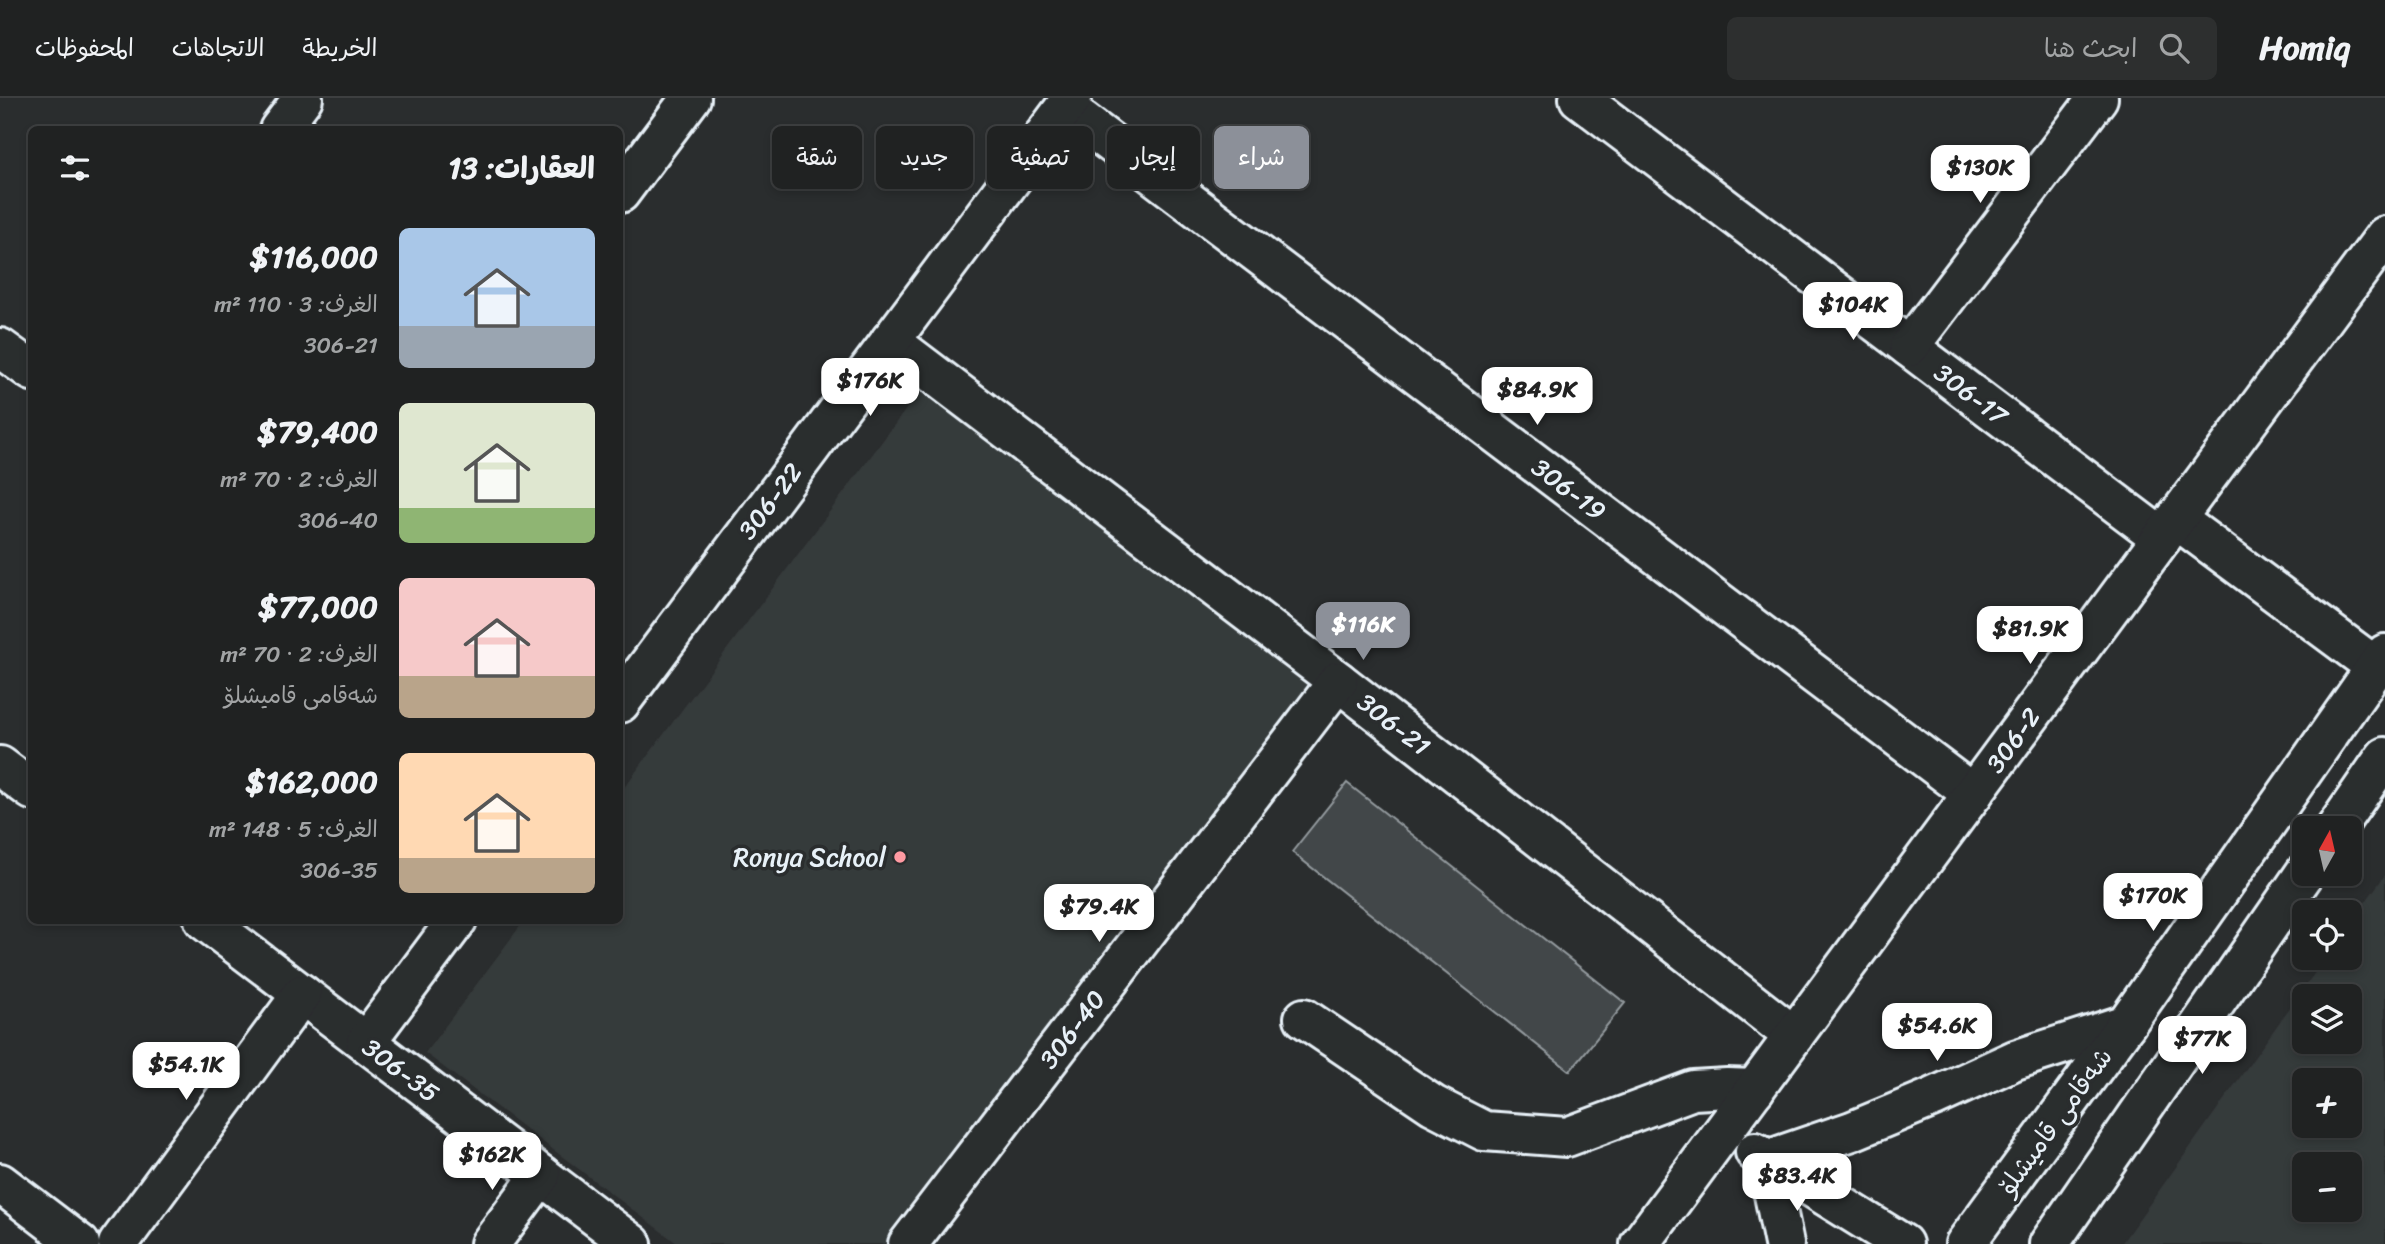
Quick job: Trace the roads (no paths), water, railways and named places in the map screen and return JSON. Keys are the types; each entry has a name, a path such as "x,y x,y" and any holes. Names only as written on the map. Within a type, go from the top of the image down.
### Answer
{"street":[{"path":"282,126 303,98"},
{"path":"623,188 691,98"},
{"name":"306-17","path":"1579,98 1909,347 2169,529 2380,660"},
{"path":"1909,347 2098,98"},
{"name":"306-22","path":"623,699 1068,103"},
{"name":"306-19","path":"1068,103 1973,794"},
{"name":"306-2","path":"1640,1244 2385,236"},
{"name":"306-21","path":"890,341 1338,681 1794,1036"},
{"path":"0,348 28,368"},
{"name":"شەقامی قامیشلۆ","path":"1965,1244 2126,1024 2380,660"},
{"name":"306-40","path":"908,1244 1338,681"},
{"path":"2344,816 2385,757"},
{"path":"0,766 28,787"},
{"path":"2049,1244 2296,886"},
{"name":"306-35","path":"209,924 632,1244"},
{"path":"366,1042 454,924"},
{"path":"118,1244 302,994"},
{"path":"1304,1018 1433,1105 1485,1131 1567,1136 1693,1090 1755,1089"},
{"path":"1767,1160 1852,1131 2015,1060 2126,1024"},
{"path":"1723,1132 1903,1244"},
{"path":"1767,1160 1784,1244"},
{"path":"490,1244 541,1175"},
{"path":"0,1184 80,1244"}],"place":[{"name":"Ronya School","path":"900,857"}]}
